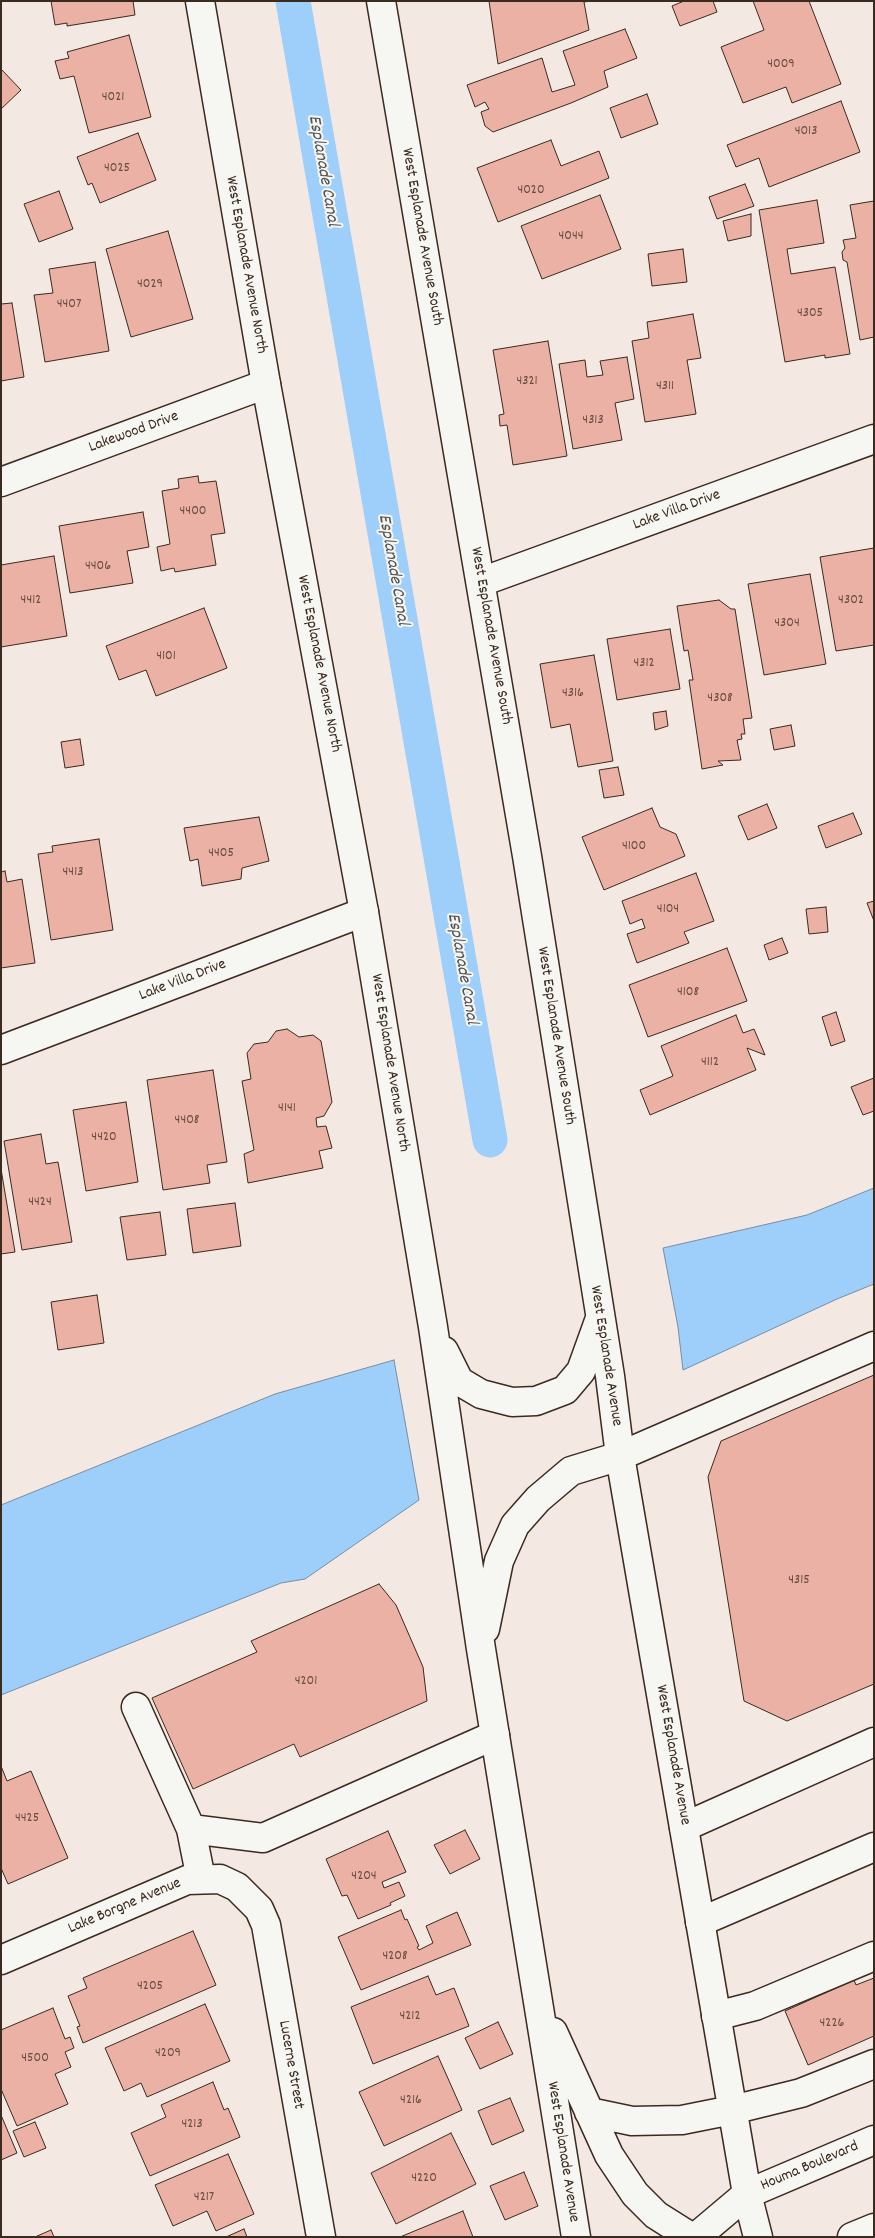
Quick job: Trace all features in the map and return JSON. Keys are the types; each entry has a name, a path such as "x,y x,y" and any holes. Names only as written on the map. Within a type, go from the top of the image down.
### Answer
{"main road":[{"name":"West Esplanade Avenue North","path":"200,1 266,384 364,912 433,1327"},
{"name":"West Esplanade Avenue South","path":"381,1 527,856 592,1272"},
{"name":"Lakewood Drive","path":"1,482 266,384"},
{"name":"Lake Villa Drive","path":"480,582 874,439"},
{"name":"Lake Villa Drive","path":"1,1050 364,912"},
{"name":"West Esplanade Avenue","path":"592,1272 620,1456 732,2110 747,2194 758,2237"},
{"path":"433,1327 459,1381 481,1394 512,1402 528,1402 536,1401 565,1390 581,1371 600,1318"},
{"name":"West Esplanade Avenue","path":"433,1327 481,1649 576,2237"},
{"path":"481,1649 500,1562 515,1525 538,1499 571,1471 620,1456 874,1346"},
{"path":"136,1707 191,1829 201,1879"},
{"path":"191,1829 263,1838 495,1735"},
{"path":"684,1827 874,1742"},
{"path":"700,1922 874,1847"},
{"name":"Lake Borgne Avenue","path":"1,1960 187,1880 220,1880 237,1887 249,1898"},
{"name":"Lucerne Street","path":"249,1898 259,1909 266,1925 320,2237"},
{"path":"716,2016 755,2006 874,1956"},
{"path":"538,1999 609,2155 635,2194 656,2215 691,2237"},
{"path":"589,2112 632,2121 682,2120 801,2093 874,2064"},
{"name":"Houma Boulevard","path":"696,2237 747,2194 874,2140"},
{"path":"852,2237 874,2228"}],"water":[{"path":"874,1188 874,1284 837,1299 683,1370 678,1327 663,1248 807,1215"},
{"path":"394,1360 419,1500 305,1579 281,1583 1,1695 1,1505 275,1394"}],"building":[{"path":"51,1 133,1 135,15 67,26 67,23 55,25"},
{"path":"489,1 591,1 584,2 589,30 498,64"},
{"path":"684,1 713,1 717,12 680,26 672,6"},
{"path":"753,1 809,1 841,84 792,103 786,87 743,103 721,47 764,30"},
{"path":"625,29 637,58 604,71 608,87 493,132 485,126 481,112 489,109 485,102 475,107 467,85 542,58 552,92 575,85 563,51"},
{"path":"129,35 151,117 89,133 74,76 60,79 55,61 69,58 67,52"},
{"path":"1,69 21,90 1,109"},
{"path":"647,94 658,124 621,138 610,108"},
{"path":"841,101 860,152 769,187 759,158 736,167 727,145"},
{"path":"138,133 156,180 100,203 92,183 88,185 77,157"},
{"path":"551,140 561,166 599,151 609,178 498,222 477,168"},
{"path":"745,184 754,206 717,219 709,197"},
{"path":"59,191 73,229 39,242 24,204"},
{"path":"600,195 621,249 542,279 521,226"},
{"path":"817,200 824,243 787,249 791,274 835,267 850,354 825,358 825,355 785,362 759,210"},
{"path":"874,201 874,337 860,340 847,262 843,260 842,252 845,248 843,240 856,238 850,205"},
{"path":"751,214 751,236 728,241 723,221"},
{"path":"168,231 193,319 131,337 106,249"},
{"path":"683,249 687,282 652,286 648,254"},
{"path":"95,262 109,351 45,362 34,295 53,293 49,269"},
{"path":"12,303 24,377 1,381 1,304"},
{"path":"693,314 701,358 687,360 696,414 645,422 632,341 649,338 647,322"},
{"path":"548,341 567,456 513,465 507,425 500,426 499,415 504,414 493,350"},
{"path":"627,357 634,399 615,403 622,440 573,449 559,364 585,360 587,377 603,375 600,361"},
{"path":"198,476 199,483 216,481 225,533 211,535 216,565 175,572 174,568 161,571 157,547 170,544 162,491 179,488 178,479"},
{"path":"143,512 149,547 127,551 133,583 70,593 59,526"},
{"path":"874,548 874,645 836,651 820,557"},
{"path":"54,556 67,636 1,647 1,565"},
{"path":"810,574 826,664 764,675 748,584"},
{"path":"719,600 731,609 735,609 752,718 743,719 745,734 741,734 742,739 737,740 741,760 718,761 723,765 702,769 689,680 693,680 688,650 684,651 677,606"},
{"path":"204,608 227,668 156,696 146,670 119,680 106,646"},
{"path":"670,629 680,689 617,700 607,639"},
{"path":"594,655 613,761 578,767 570,724 551,728 540,664"},
{"path":"666,711 668,726 655,730 653,713"},
{"path":"791,725 795,746 774,750 770,729"},
{"path":"80,739 84,765 65,768 61,742"},
{"path":"618,767 624,795 604,798 599,770"},
{"path":"767,804 777,828 748,840 738,816"},
{"path":"652,808 660,827 676,834 685,856 604,890 582,837"},
{"path":"853,813 862,834 826,848 818,826"},
{"path":"259,817 269,861 242,868 241,879 202,886 198,859 190,861 184,828"},
{"path":"99,839 113,930 51,940 38,854 53,852 52,846"},
{"path":"5,871 7,882 22,879 35,963 1,968 1,872"},
{"path":"696,873 714,921 684,932 689,943 637,963 627,934 645,928 642,919 630,924 622,901"},
{"path":"874,901 874,921 867,903"},
{"path":"826,907 828,932 809,934 806,909"},
{"path":"782,938 788,953 769,960 764,945"},
{"path":"727,948 747,1001 648,1037 629,985"},
{"path":"836,1012 845,1041 831,1046 822,1017"},
{"path":"736,1015 743,1033 754,1029 765,1055 747,1048 756,1070 650,1115 640,1090 673,1076 661,1046"},
{"path":"287,1029 299,1037 313,1035 321,1041 332,1102 324,1116 316,1118 317,1127 326,1126 332,1148 319,1151 323,1168 248,1183 244,1154 254,1150 242,1081 251,1079 247,1053 254,1044 268,1042 276,1031"},
{"path":"213,1070 227,1162 207,1165 210,1183 163,1190 147,1080"},
{"path":"874,1078 874,1111 863,1115 851,1087"},
{"path":"126,1102 138,1182 86,1191 73,1110"},
{"path":"41,1134 46,1164 58,1162 72,1242 22,1250 4,1141"},
{"path":"1,1169 15,1252 1,1254"},
{"path":"235,1203 241,1246 193,1253 187,1209"},
{"path":"160,1212 166,1255 127,1260 120,1217"},
{"path":"97,1295 104,1343 58,1350 51,1302"},
{"path":"874,1375 874,1684 787,1721 744,1701 708,1477 721,1441"},
{"path":"379,1584 396,1605 423,1667 427,1701 300,1757 294,1744 193,1789 152,1698 257,1652 251,1641"},
{"path":"1,1766 7,1781 31,1771 68,1858 8,1884 1,1868"},
{"path":"465,1830 480,1859 450,1874 434,1845"},
{"path":"388,1831 406,1872 382,1882 384,1888 399,1882 405,1896 390,1903 391,1905 358,1919 347,1895 342,1896 326,1859"},
{"path":"401,1910 405,1920 407,1919 419,1950 433,1943 426,1926 457,1912 471,1945 361,1990 338,1937"},
{"path":"193,1931 216,1985 83,2043 77,2027 80,2026 68,1996 87,1988 83,1978"},
{"path":"428,1976 436,1995 454,1988 469,2026 373,2064 351,2007"},
{"path":"874,1978 874,2036 808,2065 785,2011 854,1980 856,1985"},
{"path":"205,2004 230,2061 147,2097 141,2083 124,2091 105,2048"},
{"path":"53,2008 65,2039 70,2037 74,2048 65,2052 71,2067 55,2074 68,2104 17,2126 1,2089 1,2030"},
{"path":"498,2022 513,2054 480,2069 465,2038"},
{"path":"438,2056 462,2110 384,2146 359,2092"},
{"path":"213,2082 224,2110 228,2108 240,2137 150,2176 131,2133 166,2117 161,2105"},
{"path":"510,2098 524,2131 492,2145 478,2111"},
{"path":"1,2115 17,2153 1,2160"},
{"path":"35,2122 46,2148 24,2157 13,2131"},
{"path":"451,2133 476,2184 396,2224 371,2173"},
{"path":"228,2154 254,2214 216,2231 207,2211 173,2226 155,2185"},
{"path":"524,2172 538,2206 505,2220 490,2186"},
{"path":"463,2211 473,2237 400,2237"},
{"path":"244,2229 247,2237 226,2237"},
{"path":"51,2230 54,2237 35,2237"}],"waterway":[{"name":"Esplanade Canal","path":"293,1 490,1140"}]}
